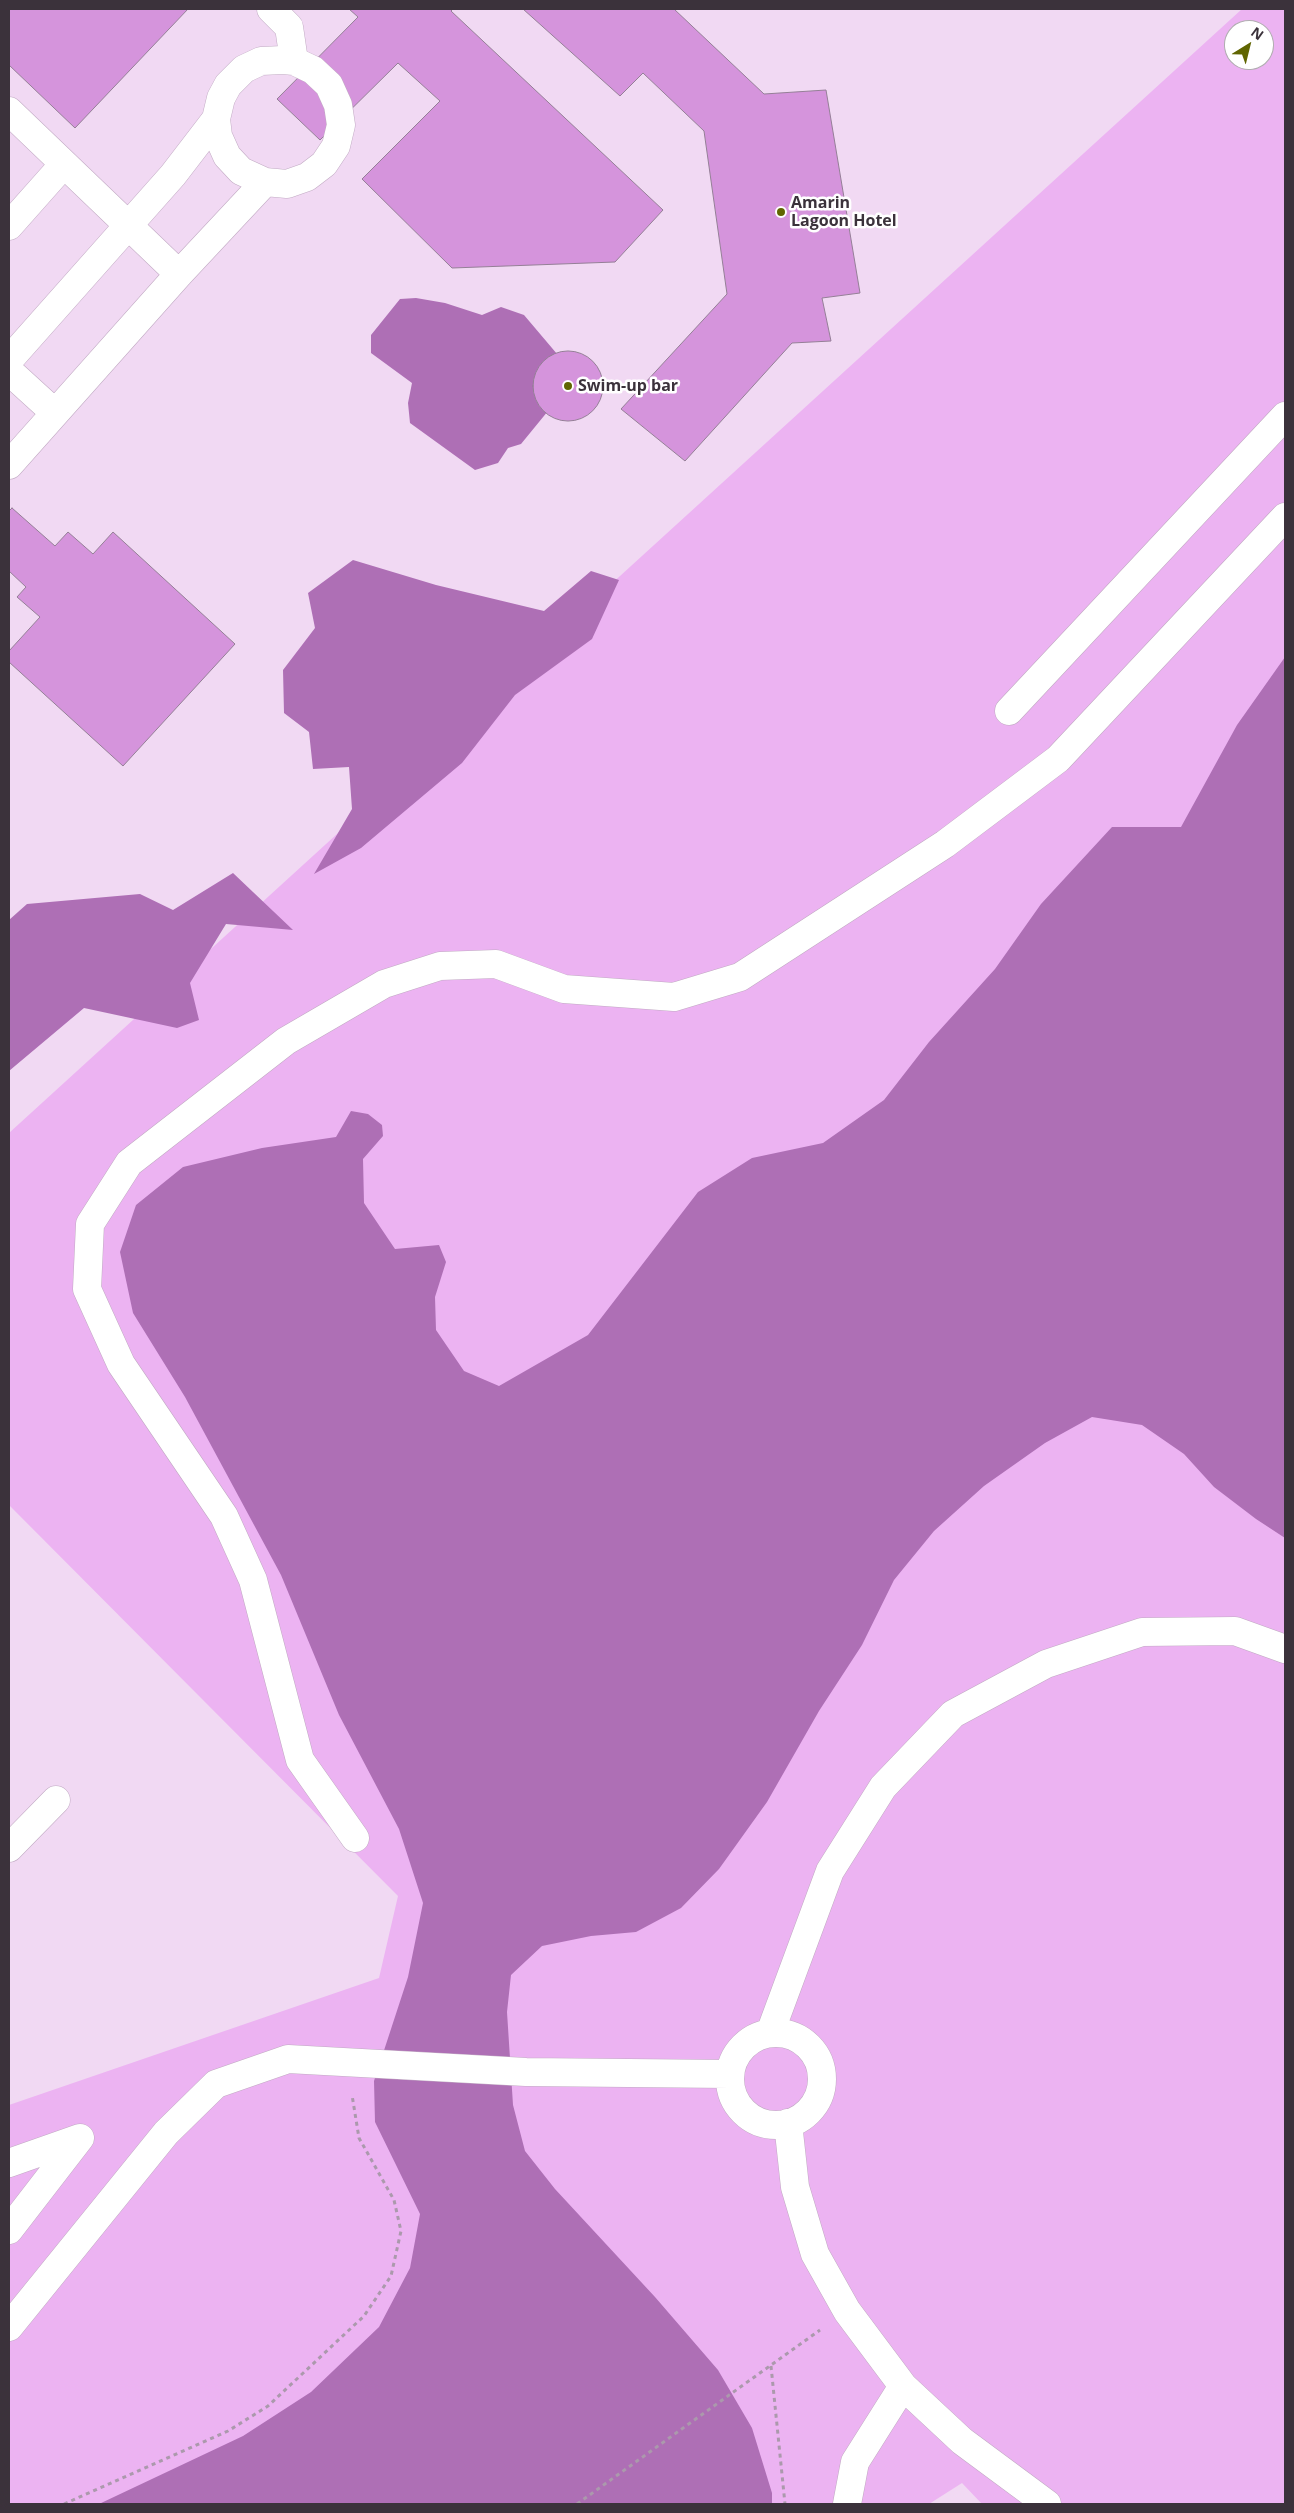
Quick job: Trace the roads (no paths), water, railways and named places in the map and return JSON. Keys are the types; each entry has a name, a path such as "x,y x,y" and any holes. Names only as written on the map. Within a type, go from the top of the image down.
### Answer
{"street":[{"path":"271,9 290,27 294,61"},
{"path":"9,360 173,175 216,119 224,91 244,69 261,61 294,61 313,70 329,85 338,105 340,118 336,146 324,164 307,177 287,184 265,182 241,172 227,156 218,136 216,119"},
{"path":"9,111 179,274"},
{"path":"9,226 64,164"},
{"path":"9,464 179,274 265,182"},
{"path":"9,371 55,413"},
{"path":"1009,710 1285,416"},
{"path":"355,1838 300,1760 253,1580 224,1516 121,1364 87,1289 90,1224 129,1163 286,1040 384,984 440,966 496,964 564,989 674,997 740,977 945,844 1058,758 1285,517"},
{"path":"770,2033 830,1871 883,1787 953,1714 1046,1664 1142,1632 1235,1631 1285,1648"},
{"path":"9,1848 56,1800"},
{"path":"770,2033 787,2034 800,2040 812,2050 819,2064 822,2079 820,2094 802,2118 788,2124 774,2125 759,2122 746,2114 737,2102 731,2089 730,2074 734,2059 743,2046 756,2038 770,2033"},
{"path":"9,2327 166,2133 216,2084 288,2059 526,2072 730,2074"},
{"path":"788,2124 794,2187 815,2254 847,2311 903,2386 962,2441 1047,2504"},
{"path":"9,2163 80,2138 9,2230"},
{"path":"847,2504 855,2462 903,2386"}],"place":[{"name":"Amarin Lagoon Hotel","path":"781,212"},
{"name":"Swim-up bar","path":"568,386"}]}
